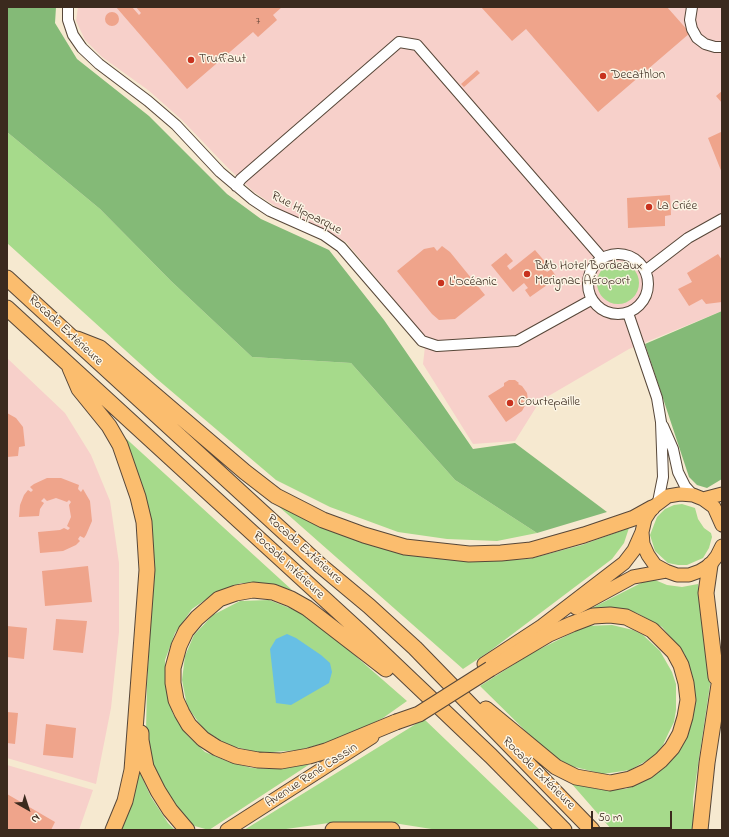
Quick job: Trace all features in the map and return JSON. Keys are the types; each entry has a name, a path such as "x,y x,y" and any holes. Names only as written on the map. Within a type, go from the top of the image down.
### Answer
{"highway":[{"name":"Rocade Extérieure","path":"7,278 67,335 321,566 369,606 415,648 592,830"},
{"name":"Rocade Intérieure","path":"7,308 366,637 491,756 564,830"},
{"path":"67,335 100,348 245,472 276,496 323,520 370,537 405,547 469,554 531,550 584,535 634,518 655,505"},
{"path":"68,363 79,389 109,426 120,445 138,497 142,516 150,592 141,740 146,767 158,791 170,810 187,830"},
{"path":"710,565 706,593 712,632 718,694"},
{"path":"113,830 125,801 132,770 147,570"},
{"path":"415,648 535,752 556,767 576,777 610,783 630,779 647,771 672,748 686,717 688,700 686,683 681,665 674,652 652,630 626,617 610,615 593,616 572,624 487,666 419,714 326,751 309,756 281,761 258,760 236,756 217,748 203,739 189,725 176,700 173,683 173,668 179,646 186,631 197,618 219,599 236,593 253,590 272,592 291,599 322,618 358,645 491,756"},
{"path":"700,830 707,763 722,665"},
{"path":"334,830 392,830"}],"main road":[{"path":"487,666 542,626 624,562 634,550 642,532 645,519 655,505 674,495 698,497 722,494"},
{"path":"698,497 714,507 722,524"},
{"path":"642,532 643,544 648,555 656,565 677,575 689,575 710,565 722,546"},
{"path":"542,626 634,577 666,571"},
{"name":"Avenue René Cassin","path":"227,830 396,722"}],"street":[{"name":"Rue Hipparque","path":"68,7 70,28 82,48 99,64 176,125 236,186 270,211 324,235 337,244 417,338 426,344 437,346 517,341 591,300"},
{"path":"692,7 690,20 692,29 697,38 705,44 714,47 722,47"},
{"path":"236,186 246,174 399,42 418,45 602,258"},
{"path":"645,271 688,238 722,219"},
{"path":"621,254 631,257 639,263 645,271 648,281 648,291 644,300 637,308 628,313 618,315 607,313 598,308 591,300 588,291 590,273 602,258 621,254"},
{"path":"628,313 657,398 661,422 663,477 655,505"},
{"path":"661,422 673,449 678,472 685,486 698,497"}],"shaded area":[{"path":"78,7 722,7 722,311 629,349 540,401 515,441 473,444 423,364 426,338 346,242 278,208 254,192 228,168 182,120 148,90 102,57 85,40 76,21"},
{"path":"7,358 65,413 91,455 110,501 119,563 119,632 111,708 96,784 7,758"},
{"path":"7,765 93,790 79,830 7,830"}],"green space":[{"path":"7,7 56,7 55,23 77,59 149,116 227,194 261,219 329,250 384,320 473,449 515,443 607,512 537,533 455,480 351,363 252,357 171,281 100,209 7,132"},
{"path":"7,132 100,209 171,281 252,357 351,363 455,480 537,533 497,541 447,539 398,532 330,507 276,480 157,379 7,243"},
{"path":"618,262 633,268 639,283 633,298 618,304 603,298 597,283 603,268"},
{"path":"722,311 722,479 707,488 697,485 689,477 645,344"},
{"path":"120,433 292,590 267,583 241,583 215,593 192,609 175,633 165,660 166,687 173,714 187,735 205,752 229,762 252,768 276,769 310,764 209,830 191,825 176,808 163,787 151,761 146,731 153,580"},
{"path":"682,504 695,508 698,519 704,528 711,533 712,537 709,548 703,558 687,565 668,563 655,551 650,535 657,517 665,509 674,505"},
{"path":"277,505 322,527 377,546 428,558 453,560 479,561 529,559 582,545 629,528 624,543 612,559 490,651 463,669"},
{"path":"655,580 667,585 682,587 698,584 711,678 693,799 694,830 612,830 571,783 602,790 626,789 647,779 669,762 693,679 684,653 662,627 637,613 616,608 592,608 645,581"},
{"path":"269,600 300,612 336,639 407,701 383,718 343,738 299,750 260,753 228,745 204,730 187,706 182,680 185,656 194,635 213,615 240,601"},
{"path":"612,625 633,630 643,635 660,651 672,672 676,684 676,710 674,722 663,745 653,757 630,770 603,774 571,766 549,754 480,686 532,653 586,626"},
{"path":"424,719 540,830 438,830 387,822 336,822 279,830 244,830"},
{"path":"138,769 151,797 168,823 175,830 120,830"}],"water":[{"path":"287,634 296,638 321,655 330,663 332,672 329,683 291,705 276,703 270,649 276,639"}],"building":[{"name":"Truffaut","path":"116,7 132,7 139,15 141,13 136,7 282,7 273,15 277,20 258,37 253,32 187,89"},
{"name":"Decathlon","path":"481,7 667,7 690,33 598,112 526,29 512,41"},
{"path":"109,12 115,12 119,16 119,22 115,26 109,26 105,22 105,16"},
{"path":"477,70 480,73 464,87 461,84"},
{"path":"722,91 722,103 716,96"},
{"path":"721,132 722,135 722,173 708,138"},
{"name":"La Criée","path":"670,195 671,215 665,216 665,226 628,228 627,198"},
{"name":"L’Océanic","path":"442,246 450,252 485,295 455,319 439,320 432,314 397,271 424,249 434,247 437,251"},
{"name":"B&b Hotel Bordeaux Merignac Aéroport","path":"535,250 547,264 543,267 547,272 551,269 556,276 546,284 547,285 530,297 525,290 528,288 524,283 513,292 491,265 506,253 513,261 507,266 510,270"},
{"path":"718,254 722,260 722,302 706,304 702,299 689,306 678,289 692,282 687,273"},
{"name":"Courtepaille","path":"509,380 515,380 522,386 527,393 528,400 522,411 506,422 488,396 504,386 504,383"},
{"path":"7,413 16,418 23,427 25,446 19,447 18,456 7,457"},
{"path":"47,478 61,478 79,485 78,489 81,492 83,489 90,501 92,521 84,538 80,536 78,539 80,541 76,545 63,551 40,553 38,532 60,530 64,528 68,530 70,528 67,526 71,517 69,505 71,502 69,500 67,502 56,498 47,501 44,498 41,501 44,503 40,509 39,516 19,517 20,505 24,495 28,490 31,492 33,490 30,487 34,484"},
{"path":"88,566 92,602 45,606 42,571"},
{"path":"56,619 87,621 83,653 53,650"},
{"path":"7,626 27,628 24,659 7,657"},
{"path":"7,712 18,713 15,744 7,743"},
{"path":"46,724 76,728 73,758 43,755"},
{"path":"7,794 55,822 51,830 7,830"}],"place":[{"name":"Truffaut","path":"191,60"},
{"name":"Decathlon","path":"603,76"},
{"name":"La Criée","path":"649,207"},
{"name":"B&b Hotel Bordeaux Merignac Aéroport","path":"527,274"},
{"name":"L’Océanic","path":"441,283"},
{"name":"Courtepaille","path":"510,403"}]}
